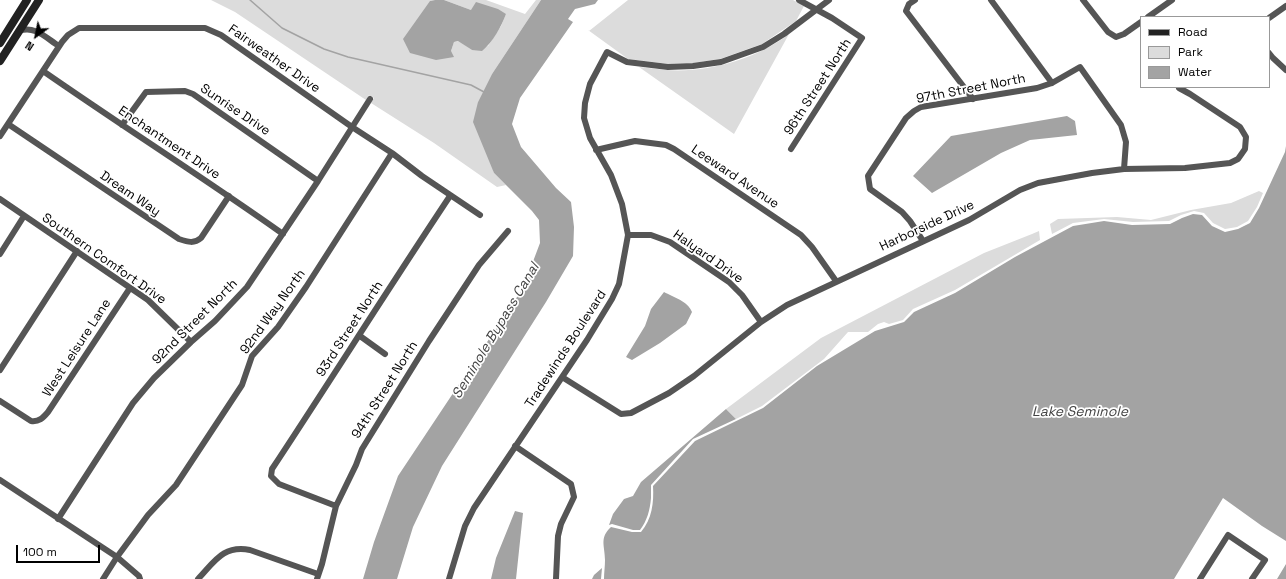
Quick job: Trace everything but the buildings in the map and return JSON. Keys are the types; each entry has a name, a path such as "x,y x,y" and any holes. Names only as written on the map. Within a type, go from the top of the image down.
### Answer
{"main road":[{"path":"0,43 27,0"},
{"path":"0,60 39,0"},
{"path":"17,16 25,22"}],"street":[{"path":"799,0 816,10 829,0"},
{"path":"915,0 909,4 906,11 973,99"},
{"path":"991,0 1052,84"},
{"path":"1083,0 1108,32 1116,37 1124,34 1140,23"},
{"path":"1149,16 1172,0"},
{"path":"1270,17 1286,6"},
{"name":"96th Street North","path":"792,149 862,38 832,18 816,10"},
{"name":"Tradewinds Boulevard","path":"449,579 465,526 474,508 587,340 615,293 622,270 628,235 621,199 611,175 596,150 584,118 585,103 590,84 607,52 627,62 668,67 693,66 721,62 763,47 784,34 816,10"},
{"path":"31,12 31,23 33,29"},
{"path":"19,31 26,28 33,29 59,46"},
{"name":"Fairweather Drive","path":"0,136 59,46 68,35 78,28 205,28 221,35 352,127 392,153 450,196 480,215"},
{"path":"1270,54 1286,70"},
{"name":"97th Street North","path":"923,242 910,221 902,212 870,189 868,176 906,118 914,111 921,108 1038,88 1052,84 1080,67 1121,125 1126,142 1124,169"},
{"name":"Enchantment Drive","path":"43,71 283,234"},
{"name":"Harborside Drive","path":"562,376 621,414 626,414 668,394 694,376 761,322 788,305 836,281 969,220 1020,190 1038,183 1092,173 1124,169 1185,168 1230,163 1238,159 1245,149 1246,137 1240,127 1180,88"},
{"name":"Sunrise Drive","path":"122,125 146,92 185,91 193,94 318,181"},
{"name":"92nd Street North","path":"58,519 133,403 154,378 215,321 246,287 318,181 370,99"},
{"name":"Dream Way","path":"8,124 179,239 189,243 202,238 229,196"},
{"name":"Leeward Avenue","path":"596,150 635,141 666,145 674,149 801,235 812,247 836,281"},
{"name":"92nd Way North","path":"103,579 117,557 148,515 176,485 242,385 252,356 278,327 306,287 392,153"},
{"name":"93rd Street North","path":"336,506 278,484 272,476 272,469 450,196"},
{"name":"Southern Comfort Drive","path":"0,199 148,300 160,310 191,342"},
{"path":"0,254 24,216"},
{"name":"94th Street North","path":"317,577 336,506 362,449 429,341 479,265 508,231"},
{"name":"Halyard Drive","path":"628,235 651,235 670,242 729,282 742,295 761,322"},
{"path":"0,370 77,251"},
{"name":"West Leisure Lane","path":"0,401 31,421 42,419 130,288"},
{"path":"360,336 385,354"},
{"path":"515,446 571,484 574,492 574,500 561,524 558,536 556,579"},
{"path":"0,480 117,557 139,576 140,579"},
{"path":"1200,579 1228,536 1265,560 1252,579"},
{"path":"198,579 219,557 232,549 240,548 250,550 317,577"}],"green space":[{"path":"211,0 435,0 430,1 451,51 454,42 459,41 472,50 488,46 501,26 506,14 471,10 444,0 486,0 525,14 536,0 541,0 492,74 478,102 494,173 506,185 497,187 434,143 371,103 374,98 369,95 366,100 235,12"},
{"path":"628,0 793,0 804,6 796,21 762,44 720,59 693,63 669,64 628,59 589,31"},
{"path":"789,34 734,134 639,67 682,70 715,67 762,51"},
{"path":"1259,191 1263,193 1257,207 1248,221 1237,227 1225,229 1213,223 1204,213 1194,211 1169,221 1133,222 1104,219 1073,223 1052,234 1050,224 1058,219 1117,217 1151,220 1191,210 1231,203"},
{"path":"1039,231 1040,240 955,290 913,309 903,320 889,324 884,322 878,324 868,332 848,332 824,359 762,406 736,419 726,409 821,338 984,253"}],"water":[{"path":"444,0 471,10 476,2 498,9 506,14 496,34 482,51 472,50 458,41 454,42 451,51 454,57 436,60 410,53 403,39 430,1"},
{"name":"Seminole Bypass Canal","path":"541,0 598,0 595,4 575,9 568,19 573,22 520,98 512,124 521,147 556,188 571,202 574,227 573,256 546,302 442,466 413,527 397,579 363,579 374,542 398,476 523,288 540,243 539,220 494,173 473,122 478,102 492,74"},
{"path":"1067,116 1075,121 1077,135 1030,140 1001,153 932,193 913,176 951,136"},
{"name":"Lake Seminole","path":"1286,146 1286,541 1223,498 1174,579 604,579 604,539 607,531 611,527 632,532 641,532 648,522 652,510 653,486 695,441 763,408 817,366 875,331 904,322 914,312 955,293 1015,257 1073,226 1104,221 1132,225 1170,224 1193,214 1202,215 1212,226 1225,232 1238,229 1250,223 1259,208 1285,152"},
{"path":"664,292 684,302 690,308 692,312 686,324 660,343 632,360 626,357 645,326 651,309"},
{"path":"726,409 736,419 693,439 651,485 649,511 645,523 640,530 633,530 612,524 609,525 613,514 624,499 633,496 641,482"},
{"path":"515,511 523,513 516,579 491,579 496,558"},
{"path":"1286,564 1286,579 1277,579"},
{"path":"602,568 601,579 592,579 594,575"}],"waterway":[{"path":"250,0 282,28 324,49 348,57 471,85 484,92"}]}
